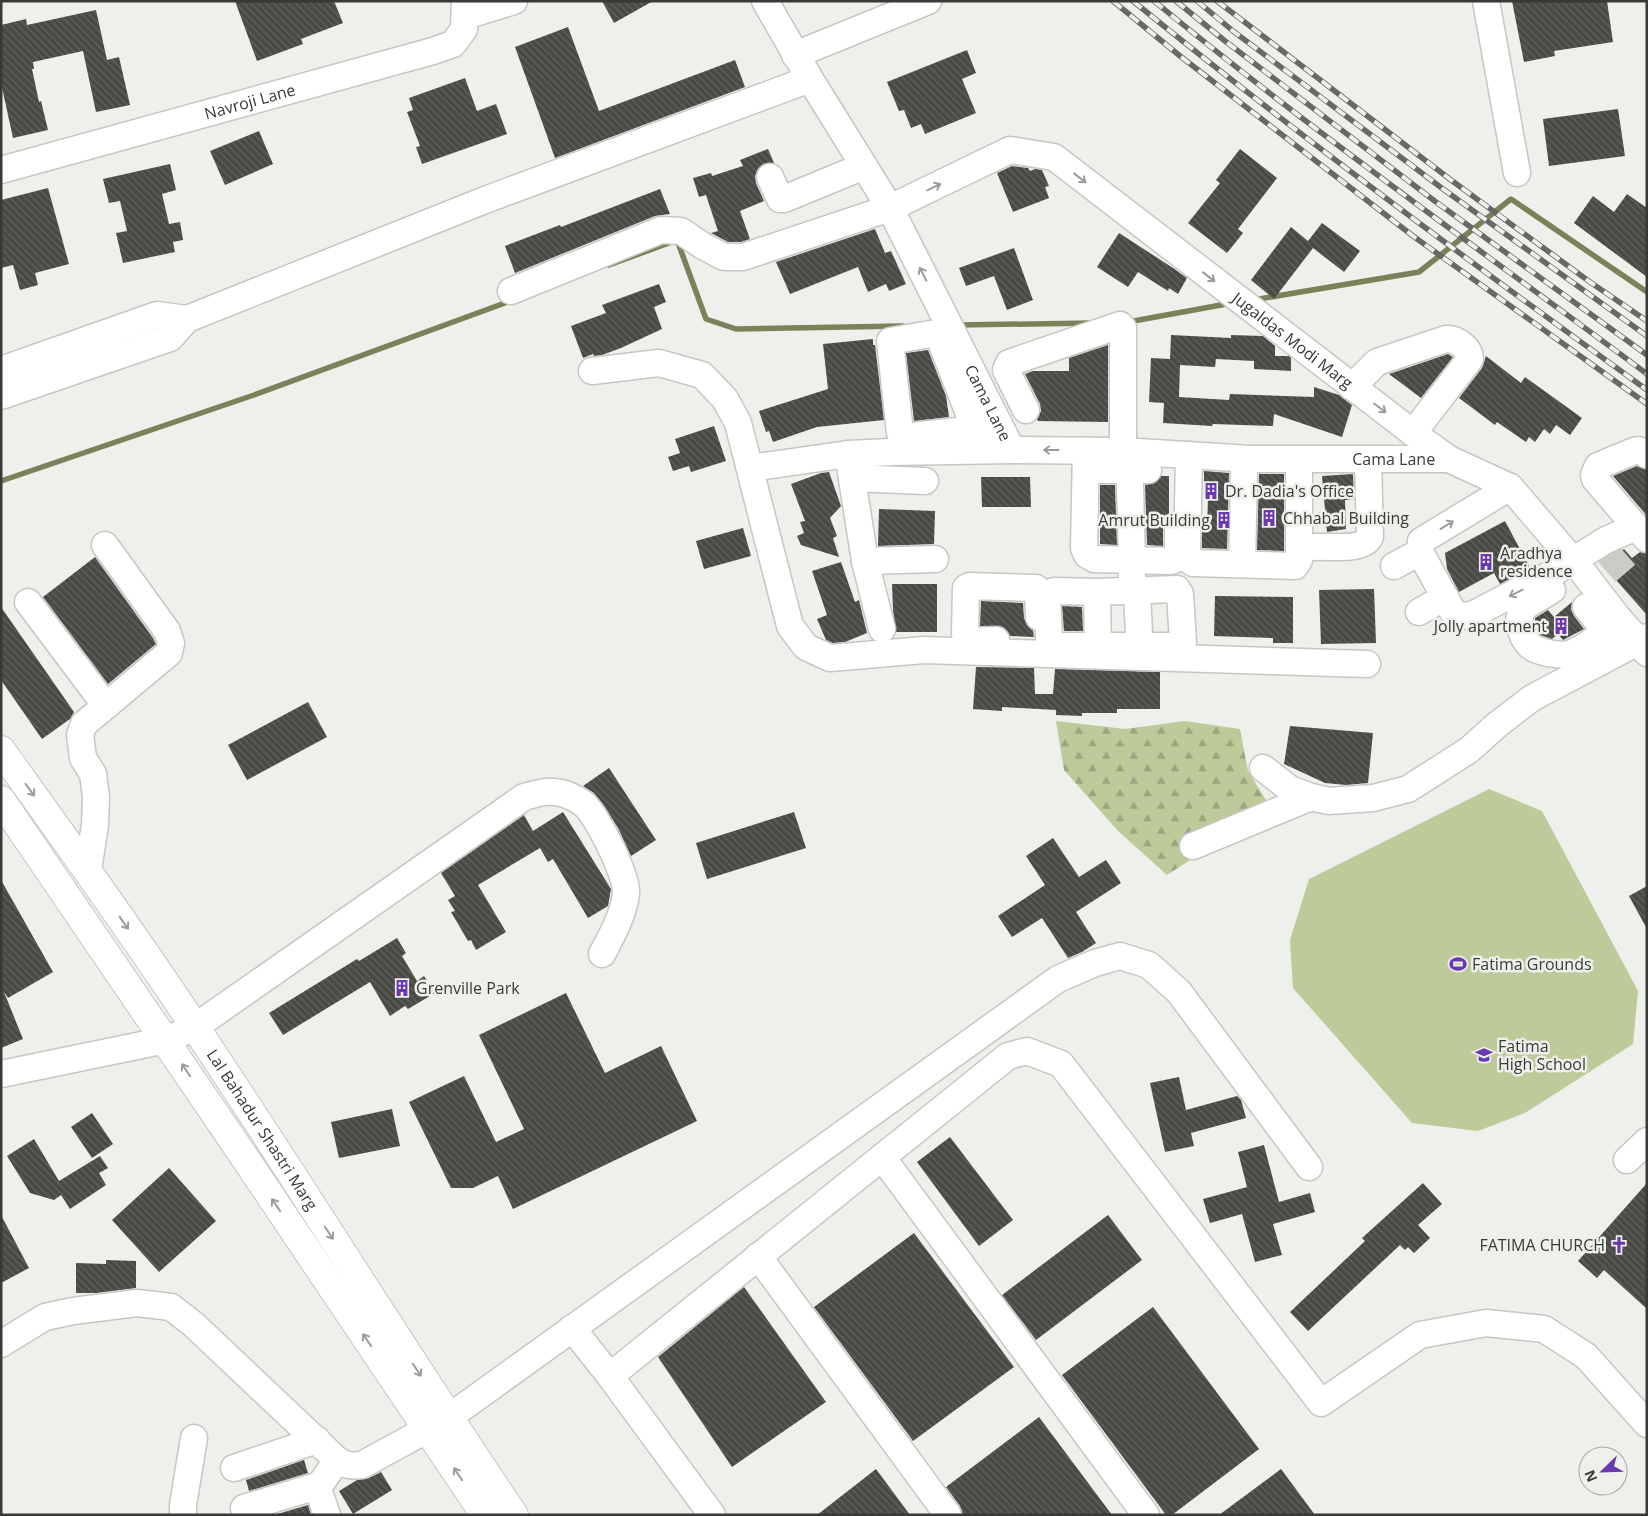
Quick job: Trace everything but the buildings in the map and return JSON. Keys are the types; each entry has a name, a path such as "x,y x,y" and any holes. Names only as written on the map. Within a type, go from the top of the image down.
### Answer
{"main road":[{"name":"Lal Bahadur Shastri Marg","path":"1,750 88,870 196,1027 364,1287 486,1515"},
{"name":"Lal Bahadur Shastri Marg","path":"1,800 166,1040 342,1303 514,1515"},
{"path":"227,1131 252,1114"},
{"path":"342,1303 364,1287"}],"street":[{"name":"Cama Lane","path":"765,1 795,55 890,208 1012,450 1086,461 1128,457 1244,462 1307,459 1449,459"},
{"path":"795,55 928,1"},
{"path":"1486,1 1517,173"},
{"name":"Navroji Lane","path":"1,170 433,51 453,44 484,6"},
{"path":"1,370 40,369 170,338 187,319 486,200 810,79"},
{"name":"Jugaldas Modi Marg","path":"511,291 661,230 681,231 724,257 743,257 890,208 1010,150 1054,157 1413,433 1449,459 1510,487 1591,578 1635,632"},
{"path":"770,177 777,196 780,199 784,199 864,166"},
{"path":"987,399 1022,402 1006,370 1009,363 1120,324 1123,328 1132,560 1140,651"},
{"path":"1352,387 1377,362 1446,339 1454,340 1468,350 1470,359 1413,433"},
{"path":"592,371 659,364 702,375 725,399 738,423 790,626 806,647 830,658 924,650 1040,646 1367,664"},
{"path":"1,396 40,369"},
{"path":"975,429 1012,450"},
{"path":"750,468 850,466 891,452 1012,450"},
{"path":"1639,539 1594,475 1598,466 1634,450 1639,450 1647,455"},
{"path":"891,452 894,492"},
{"path":"1086,461 1084,548 1087,555 1094,559 1171,561 1178,556 1181,459"},
{"path":"1181,459 1187,555 1189,560 1193,563 1295,566 1299,560 1307,459"},
{"path":"1307,459 1315,556 1360,546 1367,542 1370,536 1368,459"},
{"path":"1242,564 1244,462"},
{"path":"850,466 894,492"},
{"path":"850,466 865,561 882,629"},
{"path":"894,492 925,481"},
{"path":"1510,487 1421,541 1420,552 1453,612 1460,616 1472,615 1553,573 1591,578"},
{"path":"1635,632 1562,655 1535,649 1530,645 1520,631 1519,620 1523,609 1591,578 1606,540 1639,539"},
{"path":"88,870 95,825 96,797 94,774 83,758 80,734 84,724 169,653 171,642 167,631 105,545"},
{"path":"1394,566 1420,552"},
{"path":"865,561 935,559"},
{"path":"1098,650 1056,646 1051,643 1049,592 1177,589 1180,594 1183,642 1178,646 1140,651"},
{"path":"1096,592 1098,650"},
{"path":"1419,612 1445,597"},
{"path":"28,602 106,706"},
{"path":"1263,768 1290,789 1328,801 1374,798 1408,789 1470,750 1498,724 1532,698 1635,632"},
{"path":"1,1074 166,1040 196,1027 524,798 549,790 566,794 584,804 600,826 616,857 626,892 621,916 602,954"},
{"path":"1193,846 1311,797"},
{"path":"1,1344 45,1317 73,1311 137,1303 171,1307 193,1324 337,1460 352,1466 362,1465 438,1423 1058,979 1095,962 1120,956 1149,965 1179,992 1309,1167"},
{"path":"610,1376 1008,1056 1027,1051 1061,1064 1320,1402 1420,1335 1486,1323 1544,1329 1586,1356 1647,1424"},
{"path":"1627,1160 1647,1141"},
{"path":"882,1157 1146,1515"},
{"path":"758,1256 948,1515"},
{"path":"572,1328 610,1376 712,1515"},
{"path":"183,1515 194,1438"},
{"path":"234,1468 317,1440"},
{"path":"244,1508 317,1486 322,1482 337,1460"},
{"path":"317,1486 327,1515"}],"green space":[{"path":"1056,721 1125,729 1185,721 1240,729 1248,771 1271,808 1167,875 1118,831 1064,770"},
{"name":"Fatima Grounds","path":"1489,789 1542,811 1638,991 1633,1044 1525,1113 1478,1131 1412,1123 1293,988 1290,940 1309,879"}],"waterway":[{"path":"1253,300 1419,272 1511,199 1647,292"},
{"path":"609,265 677,240 706,319 736,329 903,326"},
{"path":"1,481 254,395 513,300"},
{"path":"1128,322 1232,303"},
{"path":"958,325 1093,323"}],"tunnel":[{"path":"1607,572 1629,553"}],"railway":[{"path":"1113,1 1180,56 1413,236 1647,404"},
{"path":"1133,1 1387,199 1647,390"},
{"path":"1154,1 1336,144 1647,374"},
{"path":"1176,1 1225,41 1436,202 1647,355"},
{"path":"1197,1 1233,31 1443,189 1647,336"},
{"path":"1217,1 1451,180 1590,282 1647,321"}],"place":[{"name":"Dr. Dadia's Office","path":"1211,491"},
{"name":"Chhabal Building","path":"1269,518"},
{"name":"Amrut Building","path":"1224,520"},
{"name":"Aradhya residence","path":"1486,562"},
{"name":"Jolly apartment","path":"1561,626"},
{"name":"Fatima Grounds","path":"1458,964"},
{"name":"Grenville Park","path":"402,988"},
{"name":"Fatima High School","path":"1484,1055"},
{"name":"FATIMA CHURCH","path":"1619,1245"}]}
